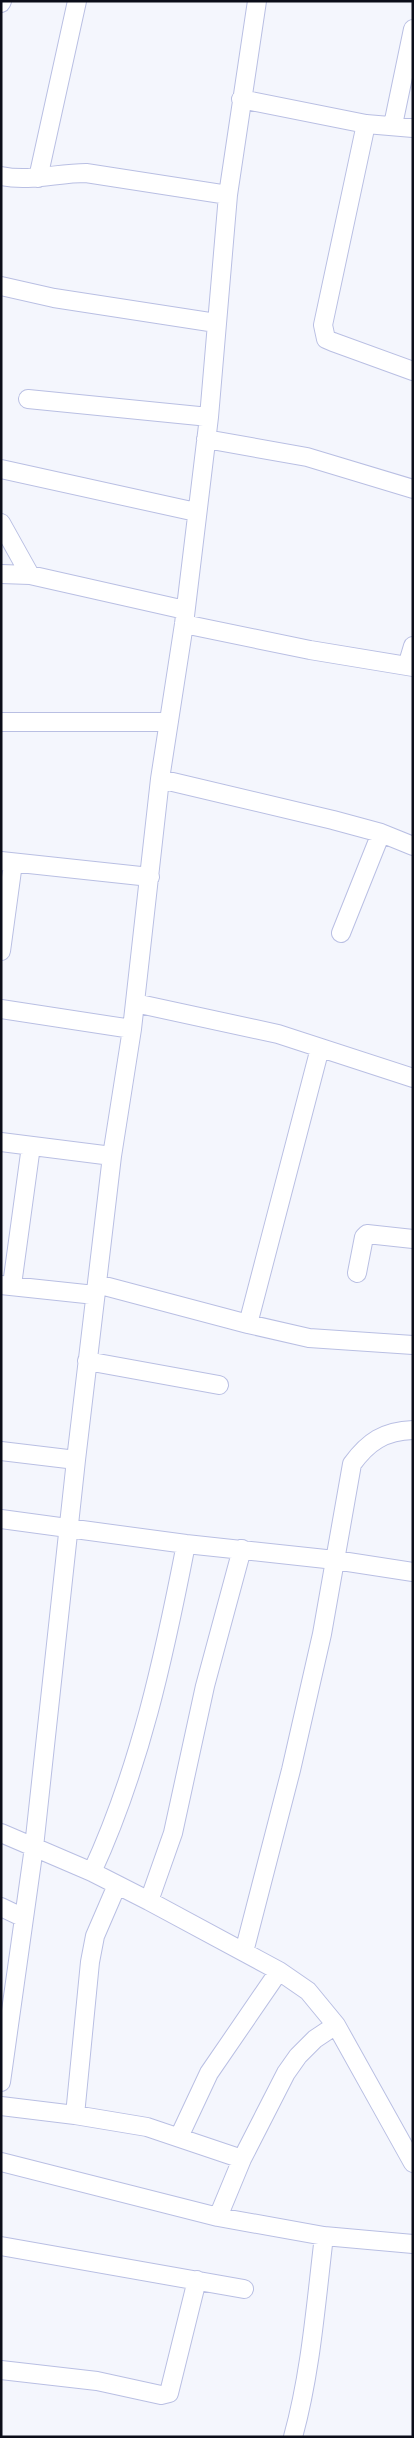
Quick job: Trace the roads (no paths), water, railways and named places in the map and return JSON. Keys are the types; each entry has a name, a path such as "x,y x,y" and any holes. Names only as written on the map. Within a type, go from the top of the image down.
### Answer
{"street":[{"path":"38,178 77,1"},
{"path":"1,2082 4,2043 34,1847 87,1362 112,1156 132,1029 160,779 185,617 196,512 209,416 228,195 256,1"},
{"path":"393,126 413,29"},
{"path":"241,99 366,124 413,128"},
{"path":"366,124 322,325 323,333 326,339 333,342 413,371"},
{"path":"1,176 19,180 67,172 86,173 228,195"},
{"path":"1,286 54,298 216,324"},
{"path":"28,399 209,416"},
{"path":"206,439 307,457 413,488"},
{"path":"1,469 196,512"},
{"path":"1,523 30,575"},
{"path":"1,574 30,575 310,650 410,666 413,646"},
{"path":"1,722 169,722"},
{"path":"160,779 381,833 413,846"},
{"path":"341,934 381,833"},
{"path":"1,951 7,862 150,877"},
{"path":"135,1003 278,1034 413,1078"},
{"path":"1,1009 132,1029"},
{"path":"248,1324 320,1048"},
{"path":"1,1142 112,1156"},
{"path":"31,1146 7,1285 96,1290 309,1338 413,1345"},
{"path":"356,1273 364,1237 367,1234 413,1239"},
{"path":"87,1362 219,1385"},
{"path":"244,1952 293,1760 322,1634 352,1464 365,1446 389,1433 413,1430"},
{"path":"1,1451 76,1460"},
{"path":"1,1519 186,1544 335,1560 413,1572"},
{"path":"92,1872 111,1830 153,1701 186,1544"},
{"path":"150,1902 173,1833 205,1686 242,1549"},
{"path":"1,1833 92,1872 150,1902 279,1971 308,1992 336,2025 413,2163"},
{"path":"75,2115 90,1962 95,1936 117,1885"},
{"path":"1,1907 24,1918"},
{"path":"179,2137 210,2073 279,1971"},
{"path":"218,2217 242,2159 298,2056 316,2039 336,2025"},
{"path":"1,2106 75,2115 147,2127 242,2159"},
{"path":"1,2162 218,2217 324,2236 413,2244"},
{"path":"293,2437 298,2418 314,2322 324,2236"},
{"path":"1,2246 244,2288"},
{"path":"1,2370 97,2381 161,2395 168,2393 197,2280"}]}
